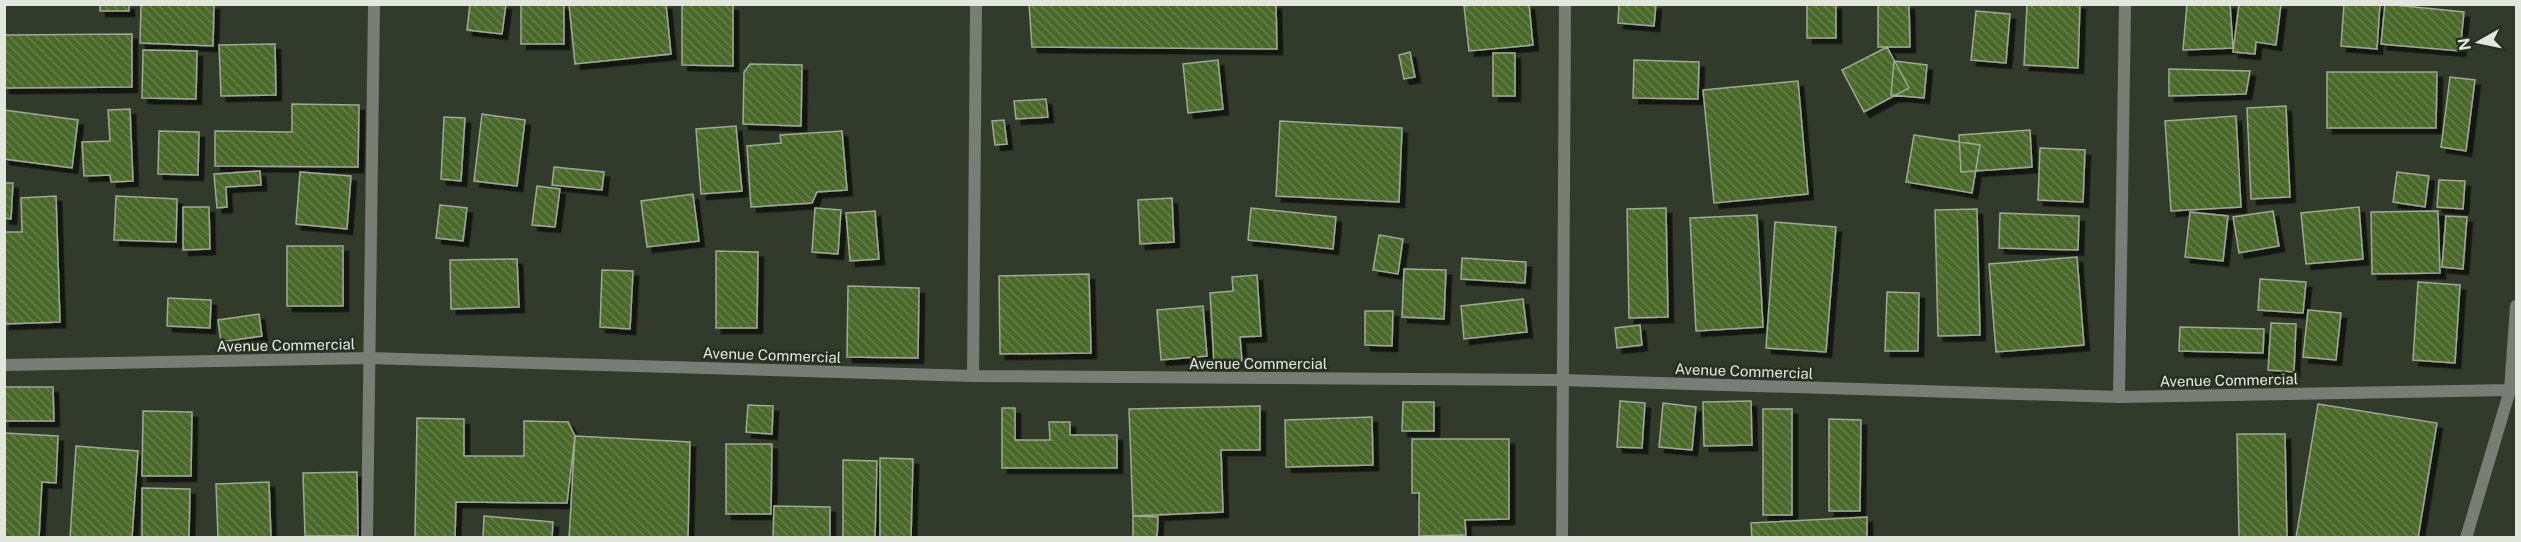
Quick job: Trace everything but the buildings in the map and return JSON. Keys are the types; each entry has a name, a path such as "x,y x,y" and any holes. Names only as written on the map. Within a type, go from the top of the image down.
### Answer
{"street":[{"path":"367,537 374,4"},
{"path":"973,376 976,4"},
{"path":"1562,537 1565,4"},
{"path":"2119,397 2125,4"},
{"path":"2466,537 2514,388 2517,306"},
{"name":"Avenue Commercial","path":"4,364 368,358 973,376 1562,380 2119,397 2514,388"}]}
